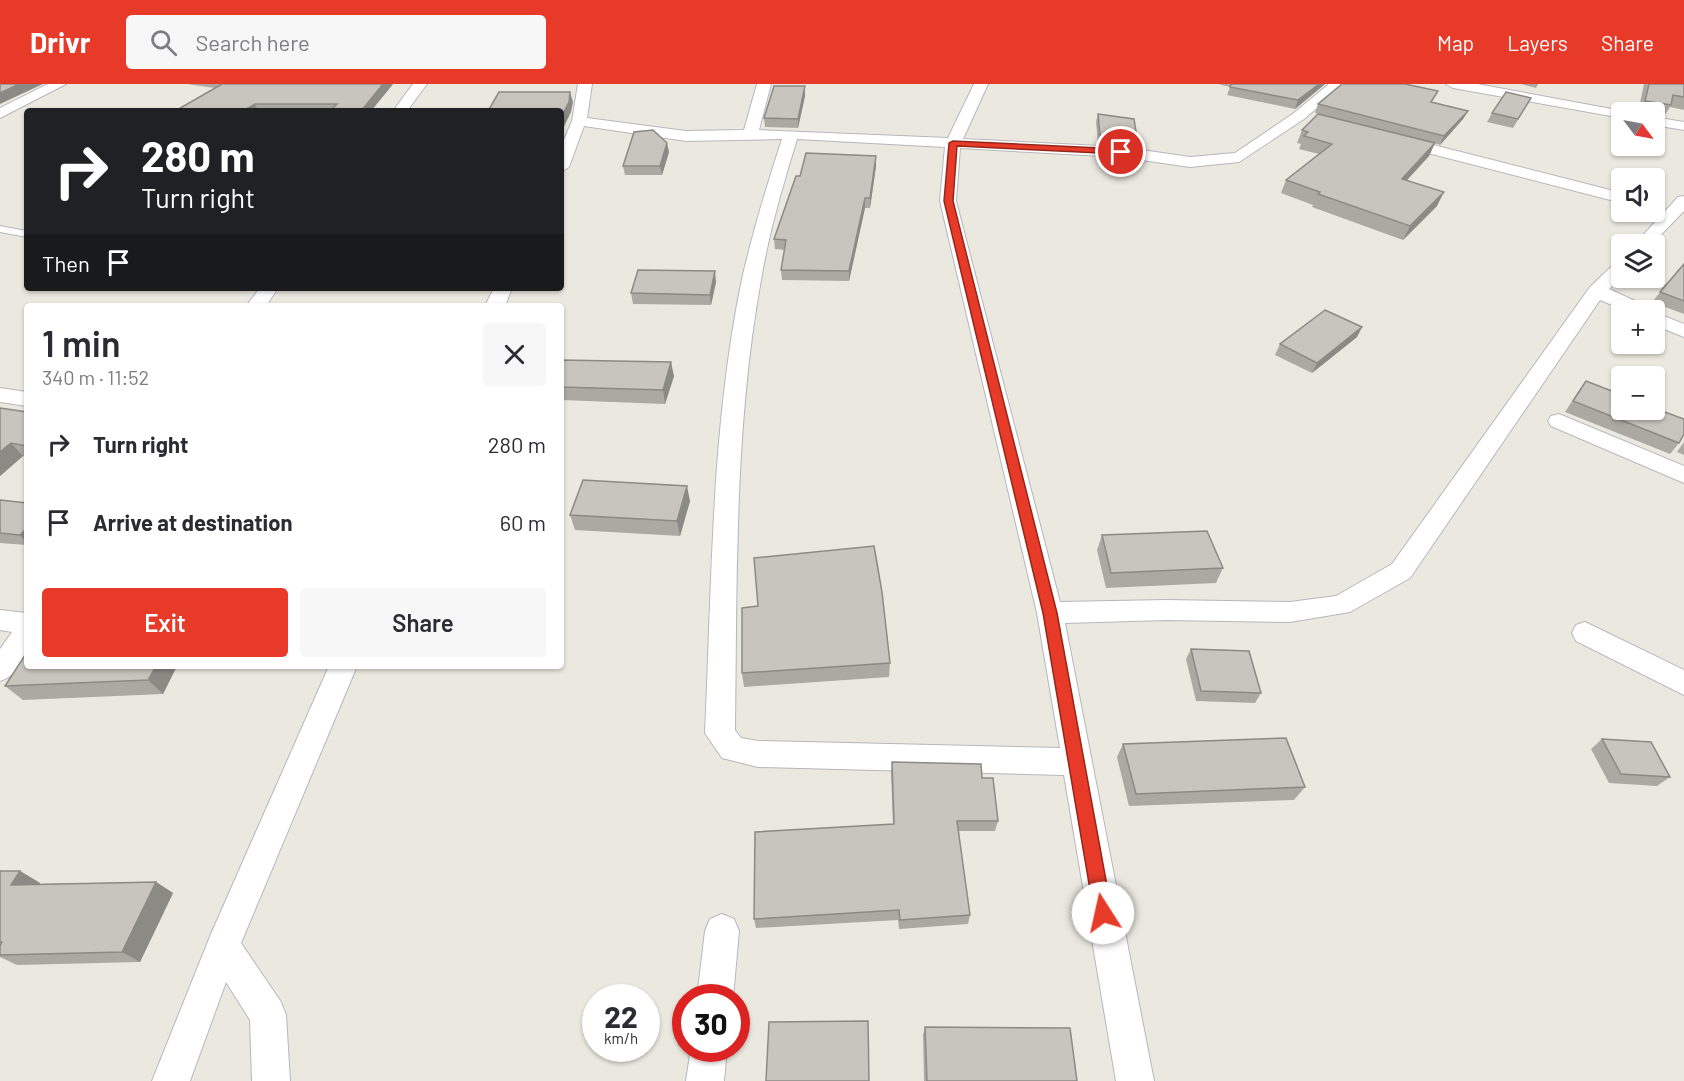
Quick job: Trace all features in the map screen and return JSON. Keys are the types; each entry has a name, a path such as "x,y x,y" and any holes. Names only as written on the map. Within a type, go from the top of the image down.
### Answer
{"street":[{"path":"0,114 59,84"},
{"path":"402,108 420,84"},
{"path":"564,159 579,121 585,84"},
{"path":"750,135 764,84"},
{"path":"981,84 953,143 948,201 1050,613 1075,762 1135,1081"},
{"path":"579,121 686,136 791,134 1121,152 1190,162 1239,157 1299,116 1338,84"},
{"path":"1453,84 1611,112"},
{"path":"1299,116 1322,122"},
{"path":"1665,123 1684,126"},
{"path":"791,134 775,178 755,255 738,352 730,439 720,733 732,748 758,754 1075,762"},
{"path":"1379,136 1611,195"},
{"path":"1665,207 1681,209"},
{"path":"1654,234 1681,209"},
{"path":"1050,613 1166,610 1290,612 1341,605 1401,571 1597,291 1611,277"},
{"path":"1597,291 1617,300"},
{"path":"1665,323 1684,331"},
{"path":"0,395 24,399"},
{"path":"1559,421 1684,475"},
{"path":"0,620 24,624"},
{"path":"1585,633 1684,683"},
{"path":"0,670 24,637"},
{"path":"171,1081 223,946 342,669"},
{"path":"716,984 722,931"},
{"path":"223,946 268,1015 272,1081"},
{"path":"705,1081 707,1062"}],"lane":[{"path":"0,229 24,233"}],"building":[{"path":"0,84 19,84 0,93"},
{"path":"222,84 383,84 363,108 333,108 337,104 255,104 248,108 180,108"},
{"path":"1231,84 1319,84 1298,100 1230,87"},
{"path":"1342,84 1405,84 1438,91 1431,102 1468,111 1444,136 1318,104"},
{"path":"1649,84 1684,84 1684,97 1673,95 1671,105 1665,104 1665,102 1645,101"},
{"path":"774,86 805,86 798,119 764,118"},
{"path":"499,92 570,92 569,102 564,111 564,108 490,108"},
{"path":"1506,92 1531,98 1518,119 1492,113"},
{"path":"1098,114 1134,119 1137,138 1100,135"},
{"path":"1318,114 1435,143 1402,179 1444,192 1410,226 1318,194 1320,192 1286,180 1332,144 1304,136 1308,132 1302,130"},
{"path":"653,130 667,143 660,166 623,166 634,132"},
{"path":"806,153 876,156 870,198 865,198 849,271 781,270 786,240 774,239 796,176 800,176"},
{"path":"1684,264 1684,301 1660,292"},
{"path":"638,270 715,271 710,295 631,293"},
{"path":"1325,310 1362,327 1317,363 1280,344"},
{"path":"564,360 671,362 663,390 564,387"},
{"path":"1586,381 1611,391 1611,416 1573,401"},
{"path":"0,408 24,412 24,445 11,443 0,452"},
{"path":"1665,412 1684,419 1684,434 1679,443 1621,420 1665,420"},
{"path":"583,480 687,486 677,521 570,515"},
{"path":"0,500 24,503 24,531 20,535 0,533"},
{"path":"1207,531 1223,568 1111,573 1102,535"},
{"path":"874,546 890,663 742,673 742,608 758,606 754,558"},
{"path":"1191,649 1249,651 1261,693 1201,691"},
{"path":"24,657 24,669 154,669 148,680 5,686"},
{"path":"1286,738 1305,787 1136,794 1123,744"},
{"path":"1602,739 1651,742 1670,777 1621,774"},
{"path":"892,762 981,764 982,778 993,778 998,821 957,821 970,915 900,920 899,910 754,919 755,832 894,824"},
{"path":"0,871 20,871 11,885 156,882 122,952 0,955 2,942 0,942"},
{"path":"868,1021 869,1081 766,1081 769,1022"},
{"path":"925,1027 1070,1028 1077,1081 927,1081"}],"route":[{"path":"1103,913 1050,613 948,201 953,143 1121,152"}]}
